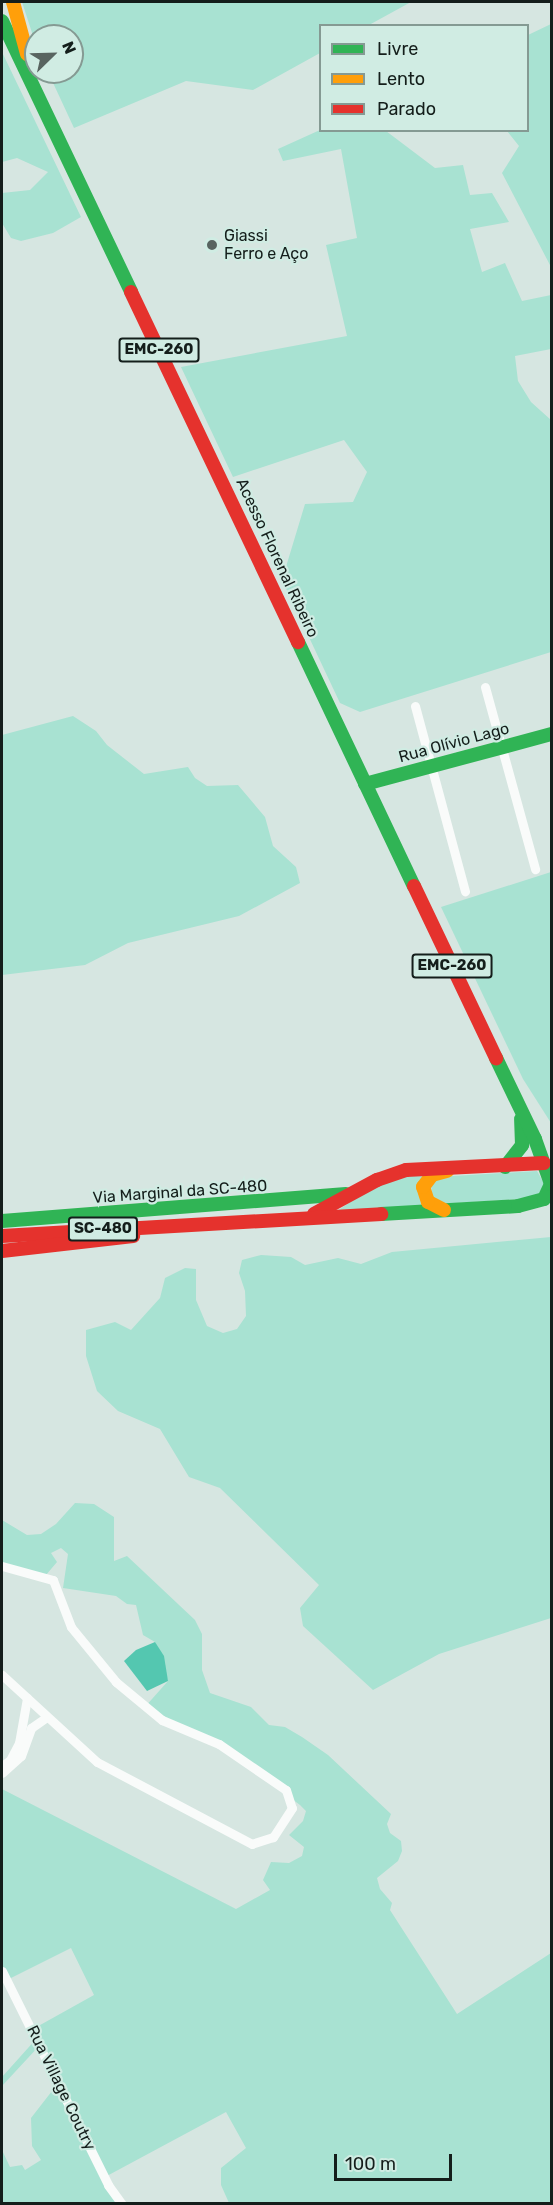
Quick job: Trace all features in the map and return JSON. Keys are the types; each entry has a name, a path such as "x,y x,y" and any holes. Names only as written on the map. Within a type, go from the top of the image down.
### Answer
{"main road":[{"path":"13,2 50,123"},
{"name":"Acesso Florenal Ribeiro","path":"2,21 6,44 50,123 520,1109 548,1160 551,1189 536,1204"},
{"name":"Rua Olívio Lago","path":"365,784 552,734"},
{"name":"Acesso Florenal Ribeiro","path":"505,1167 522,1145 520,1109"},
{"name":"SC-480","path":"296,1220 324,1211 359,1190 406,1170 505,1167 548,1160"},
{"path":"444,1210 428,1202 423,1187 432,1175 452,1170"},
{"name":"Via Marginal da SC-480","path":"2,1221 299,1200 359,1190"},
{"name":"SC-480","path":"2,1236 204,1222 296,1220 536,1204"},
{"path":"3,1251 154,1233 204,1222"}],"street":[{"path":"485,687 535,868"},
{"path":"415,706 465,891"},
{"path":"2,1566 53,1580 71,1627 116,1682 162,1720 219,1744 286,1790 292,1808 273,1836 252,1844 97,1762 2,1675"},
{"path":"2,1766 10,1760 19,1743 27,1698"},
{"path":"2,1773 21,1756 31,1728 47,1717"},
{"name":"Rua Village Coutry","path":"2,1971 108,2185 122,2204"}],"shaded area":[{"path":"22,2 411,2 371,24 319,24 319,54 253,90 186,81 74,128 54,84 84,84 84,24 29,24"},
{"path":"551,24 551,267 502,173 519,146 508,132 529,132 529,35"},
{"path":"2,52 81,217 53,233 21,241 11,238 2,223 2,193 30,190 48,172 17,158 2,162"},
{"path":"319,130 387,132 435,168 463,165 470,195 492,193 509,222 470,229 482,272 505,263 522,301 551,295 551,349 515,356 518,381 531,402 551,420 551,652 360,712 340,703 282,580 305,504 353,502 367,472 344,440 233,477 181,367 347,336 326,245 357,238 341,149 283,161 278,149"},
{"path":"73,716 96,731 107,745 144,774 188,767 195,778 207,786 238,785 265,817 273,846 296,867 300,883 239,916 128,943 85,965 2,975 2,735"},
{"path":"552,872 551,1123 523,1079 441,907"},
{"path":"425,1171 422,1206 337,1211 376,1185"},
{"path":"537,1171 545,1185 535,1198 441,1204 432,1197 431,1181 437,1177"},
{"path":"551,1237 551,1618 439,1654 373,1690 303,1626 300,1608 319,1585 220,1488 189,1477 160,1429 118,1411 97,1391 86,1356 86,1330 115,1322 131,1330 160,1298 165,1278 185,1268 196,1269 196,1300 207,1326 223,1333 237,1329 246,1316 245,1291 239,1273 242,1260 261,1255 291,1257 305,1265 338,1258 361,1264 392,1252"},
{"path":"75,1503 94,1504 114,1517 114,1561 127,1556 195,1620 202,1634 202,1670 210,1693 251,1707 269,1725 285,1727 302,1737 328,1755 391,1814 387,1824 390,1833 401,1841 402,1851 398,1861 377,1878 380,1889 392,1903 390,1910 457,2014 551,1953 551,2203 229,2203 221,2185 221,2168 246,2148 226,2112 105,2177 122,2203 2,2203 2,2150 10,2167 22,2165 25,2170 41,2160 32,2146 31,2118 59,2082 40,2045 2,2086 2,2077 37,2038 33,2029 94,1995 71,1948 7,1980 2,1971 2,1789 236,1909 270,1890 263,1880 271,1862 289,1863 302,1856 304,1847 289,1835 303,1821 306,1811 300,1805 219,1744 144,1708 168,1681 155,1642 143,1635 136,1605 127,1604 116,1596 63,1588 68,1554 61,1548 51,1553 57,1562 46,1575 2,1566 2,1520 27,1535 41,1534 56,1524"},
{"path":"155,1642 164,1656 168,1681 147,1691 124,1661 136,1650"}],"traffic: fast":[{"path":"2,21 131,292"},
{"path":"298,642 414,886"},
{"path":"365,784 552,734"},
{"path":"381,1214 518,1206 544,1199 551,1184 535,1139 496,1058"},
{"path":"505,1167 522,1145 521,1119"},
{"path":"2,1221 346,1194"}],"traffic: slow":[{"path":"13,2 24,43"},
{"path":"444,1210 428,1202 423,1187 432,1175 447,1171"}],"traffic: jam":[{"path":"131,292 298,642"},
{"path":"414,886 496,1058"},
{"path":"314,1214 377,1180 406,1170 544,1163"},
{"path":"2,1236 381,1214"},
{"path":"2,1251 133,1236"}],"place":[{"name":"Giassi Ferro e Aço","path":"212,245"}]}
